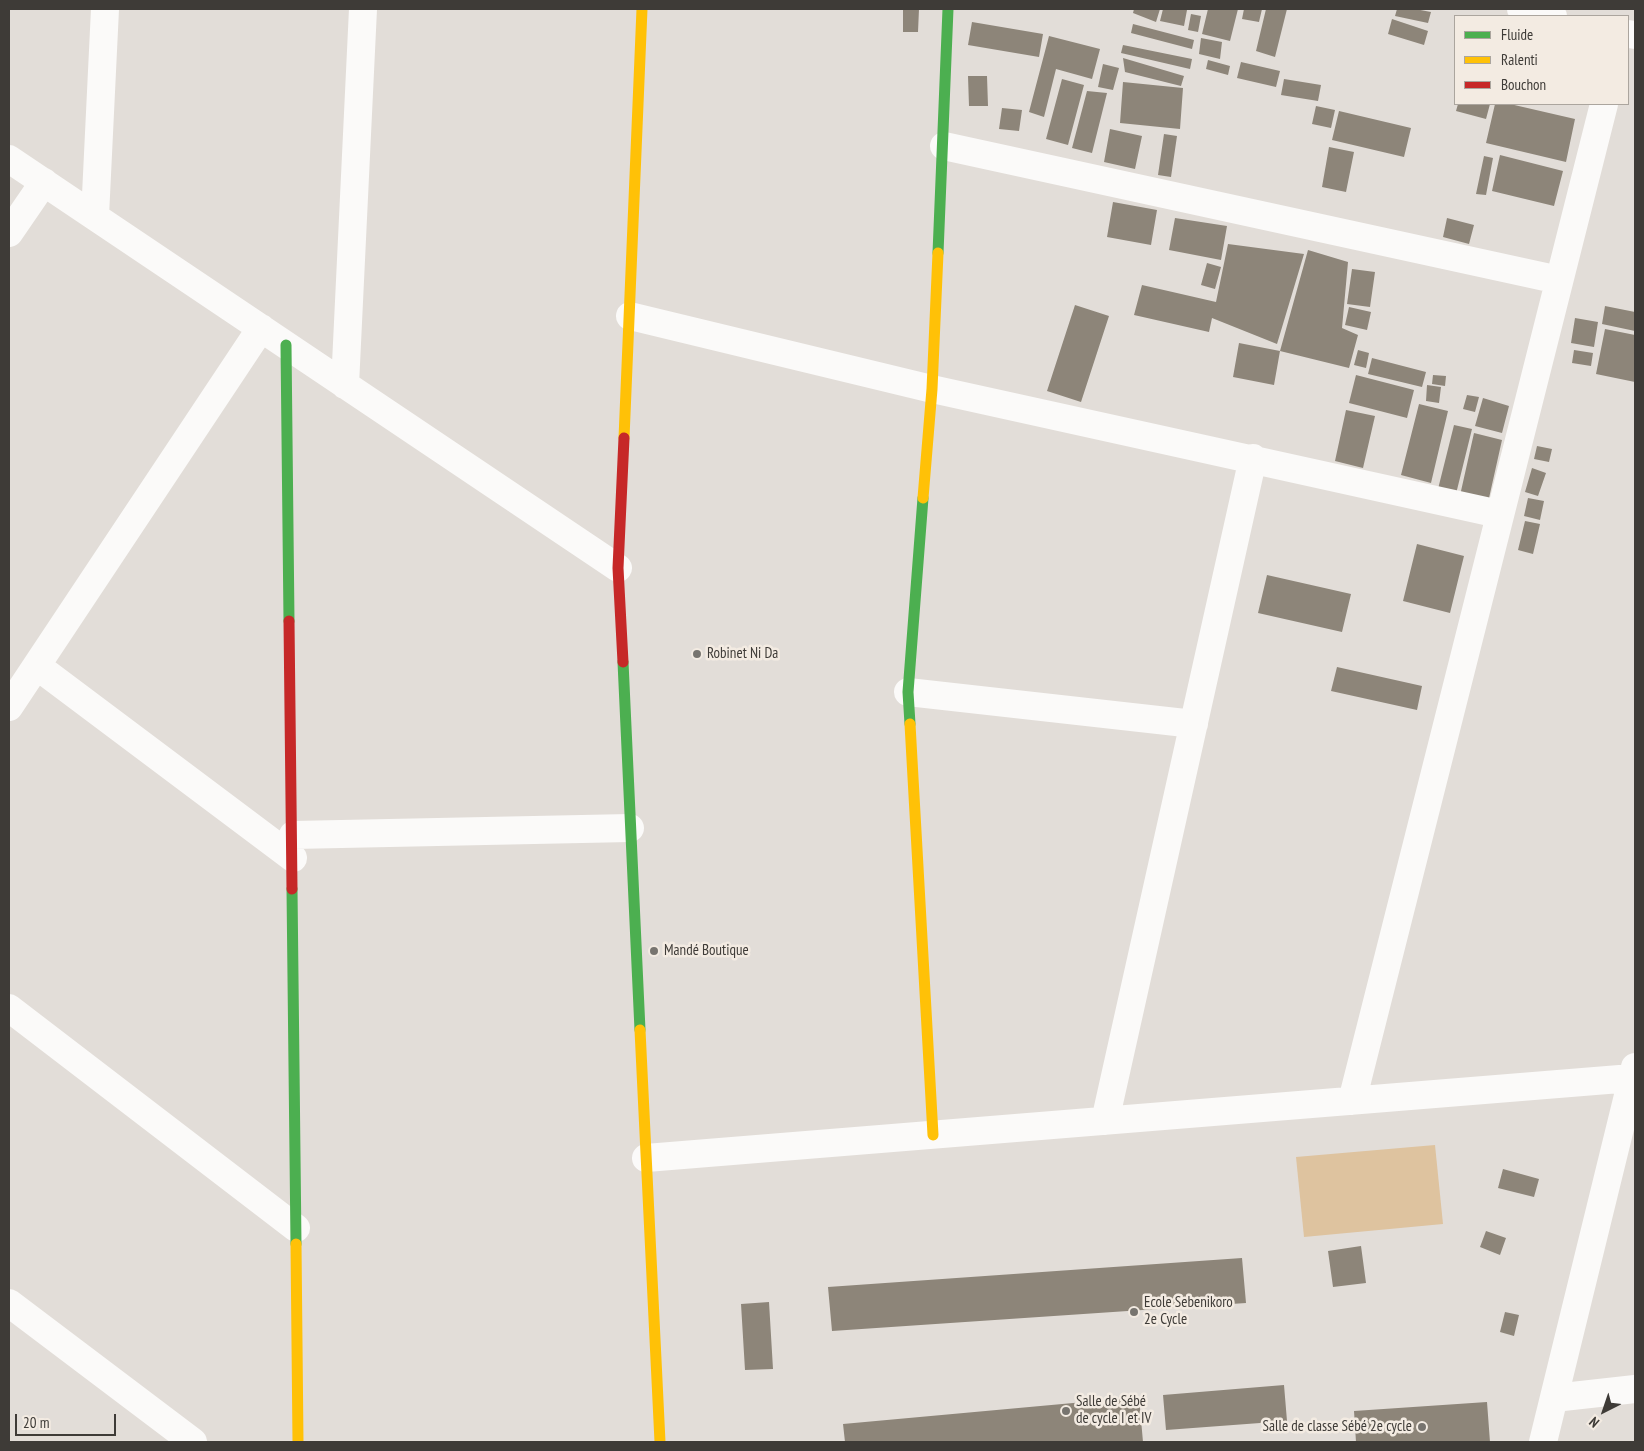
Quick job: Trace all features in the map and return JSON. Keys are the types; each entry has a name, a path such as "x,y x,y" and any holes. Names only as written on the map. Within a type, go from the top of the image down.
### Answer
{"street":[{"path":"95,216 105,9"},
{"path":"345,385 363,9"},
{"path":"642,9 618,568 660,1442"},
{"path":"933,1135 908,692 932,389 944,146 948,9"},
{"path":"1521,9 1548,15"},
{"path":"1352,1101 1604,105"},
{"path":"944,146 1559,280"},
{"path":"9,159 618,568"},
{"path":"9,233 44,182"},
{"path":"630,316 932,389 1500,514"},
{"path":"9,707 261,328"},
{"path":"286,345 293,847 298,1442"},
{"path":"1105,1121 1252,458"},
{"path":"37,666 293,847 630,828"},
{"path":"908,692 1194,724"},
{"path":"9,1008 296,1228"},
{"path":"646,1158 1352,1101 1634,1073 1626,1142 1543,1442"},
{"path":"9,1303 193,1442"},
{"path":"1554,1398 1635,1390"}],"shaded area":[{"path":"1435,1145 1443,1224 1304,1237 1296,1157"}],"building":[{"path":"903,9 919,9 918,32 903,32"},
{"path":"1134,9 1160,9 1156,22 1133,13"},
{"path":"1163,9 1187,10 1184,26 1160,21"},
{"path":"1208,9 1238,9 1230,41 1202,34"},
{"path":"1244,9 1262,9 1259,22 1242,19"},
{"path":"1266,9 1287,9 1275,57 1256,51"},
{"path":"1397,9 1415,9 1431,12 1428,23 1395,16"},
{"path":"1191,14 1201,16 1198,32 1188,30"},
{"path":"1392,19 1428,31 1424,45 1388,34"},
{"path":"972,22 1043,34 1039,57 968,45"},
{"path":"1133,24 1194,40 1192,49 1131,33"},
{"path":"1049,36 1100,49 1092,79 1056,69 1044,117 1029,112"},
{"path":"1201,38 1222,42 1220,59 1199,54"},
{"path":"1123,45 1192,59 1190,69 1121,53"},
{"path":"1123,58 1184,76 1181,86 1125,72"},
{"path":"1208,60 1230,66 1228,75 1206,69"},
{"path":"1241,62 1280,71 1276,87 1237,78"},
{"path":"1103,64 1119,68 1113,90 1098,87"},
{"path":"968,76 987,76 988,106 969,106"},
{"path":"1062,79 1084,85 1068,145 1046,139"},
{"path":"1284,79 1321,85 1318,101 1281,95"},
{"path":"1123,82 1183,88 1180,129 1120,123"},
{"path":"1087,91 1107,93 1092,153 1072,148"},
{"path":"1458,105 1490,105 1486,119 1456,111"},
{"path":"1495,105 1514,105 1575,119 1566,162 1486,143"},
{"path":"1316,106 1335,110 1331,128 1312,124"},
{"path":"1002,108 1022,110 1019,131 999,129"},
{"path":"1339,111 1411,128 1404,157 1332,140"},
{"path":"1110,129 1142,136 1135,169 1104,162"},
{"path":"1164,134 1177,136 1171,177 1158,175"},
{"path":"1329,147 1354,152 1346,192 1322,187"},
{"path":"1500,155 1563,171 1554,206 1492,191"},
{"path":"1484,156 1493,158 1486,195 1476,194"},
{"path":"1113,202 1157,210 1151,245 1107,237"},
{"path":"1175,218 1227,226 1221,260 1169,250"},
{"path":"1447,218 1474,225 1469,244 1443,237"},
{"path":"1228,244 1304,254 1277,344 1212,318 1209,332 1134,315 1142,285 1216,302"},
{"path":"1308,250 1348,262 1342,328 1358,335 1349,368 1280,351"},
{"path":"1207,263 1221,267 1215,289 1201,285"},
{"path":"1352,269 1375,272 1370,307 1347,304"},
{"path":"1075,305 1109,316 1081,402 1047,391"},
{"path":"1605,306 1635,312 1635,331 1602,324"},
{"path":"1349,307 1371,312 1367,330 1345,325"},
{"path":"1575,318 1598,322 1594,347 1571,343"},
{"path":"1605,329 1635,335 1635,382 1596,374"},
{"path":"1239,343 1280,351 1274,385 1233,377"},
{"path":"1358,350 1369,353 1366,368 1354,365"},
{"path":"1574,350 1593,353 1591,366 1572,363"},
{"path":"1372,358 1426,372 1422,387 1368,374"},
{"path":"1356,375 1414,390 1407,418 1349,403"},
{"path":"1433,375 1446,376 1445,386 1432,384"},
{"path":"1427,385 1441,387 1439,403 1426,401"},
{"path":"1467,395 1479,397 1475,412 1463,409"},
{"path":"1483,398 1509,406 1502,433 1475,426"},
{"path":"1419,404 1448,411 1431,483 1401,475"},
{"path":"1346,410 1375,416 1363,468 1335,461"},
{"path":"1454,425 1472,429 1455,498 1437,493"},
{"path":"1474,433 1502,440 1487,507 1459,500"},
{"path":"1537,446 1552,449 1549,462 1534,459"},
{"path":"1532,468 1546,473 1538,496 1525,492"},
{"path":"1528,498 1544,501 1540,520 1524,516"},
{"path":"1525,521 1540,524 1533,554 1518,550"},
{"path":"1417,544 1464,556 1450,613 1403,601"},
{"path":"1267,575 1351,594 1342,632 1258,613"},
{"path":"1337,667 1422,686 1417,710 1331,691"},
{"path":"1503,1169 1539,1179 1534,1197 1498,1188"},
{"path":"1486,1231 1506,1238 1500,1255 1480,1247"},
{"path":"1361,1246 1366,1283 1333,1287 1328,1251"},
{"path":"1242,1258 1246,1303 832,1331 828,1287"},
{"path":"769,1302 773,1369 745,1370 741,1304"},
{"path":"1505,1312 1519,1315 1514,1336 1500,1332"},
{"path":"1284,1385 1287,1421 1166,1430 1163,1395"},
{"name":"Salle de Sébé de cycle I et IV","path":"1139,1397 1143,1442 845,1442 843,1424"},
{"name":"Salle de classe Sébé 2e cycle","path":"1487,1402 1490,1442 1356,1442 1354,1411"}],"traffic: fast":[{"path":"938,253 948,9"},
{"path":"286,345 289,621"},
{"path":"910,724 908,692 923,498"},
{"path":"623,662 640,1030"},
{"path":"292,889 296,1244"}],"traffic: slow":[{"path":"624,438 642,9"},
{"path":"923,498 932,389 938,253"},
{"path":"910,724 933,1135"},
{"path":"640,1030 660,1442"},
{"path":"296,1244 298,1442"}],"traffic: jam":[{"path":"623,662 618,568 624,438"},
{"path":"289,621 292,889"}],"place":[{"name":"Robinet Ni Da","path":"697,654"},
{"name":"Mandé Boutique","path":"654,951"},
{"name":"Ecole Sebenikoro 2e Cycle","path":"1134,1312"},
{"name":"Salle de Sébé de cycle I et IV","path":"1066,1411"},
{"name":"Salle de classe Sébé 2e cycle","path":"1422,1427"}]}
